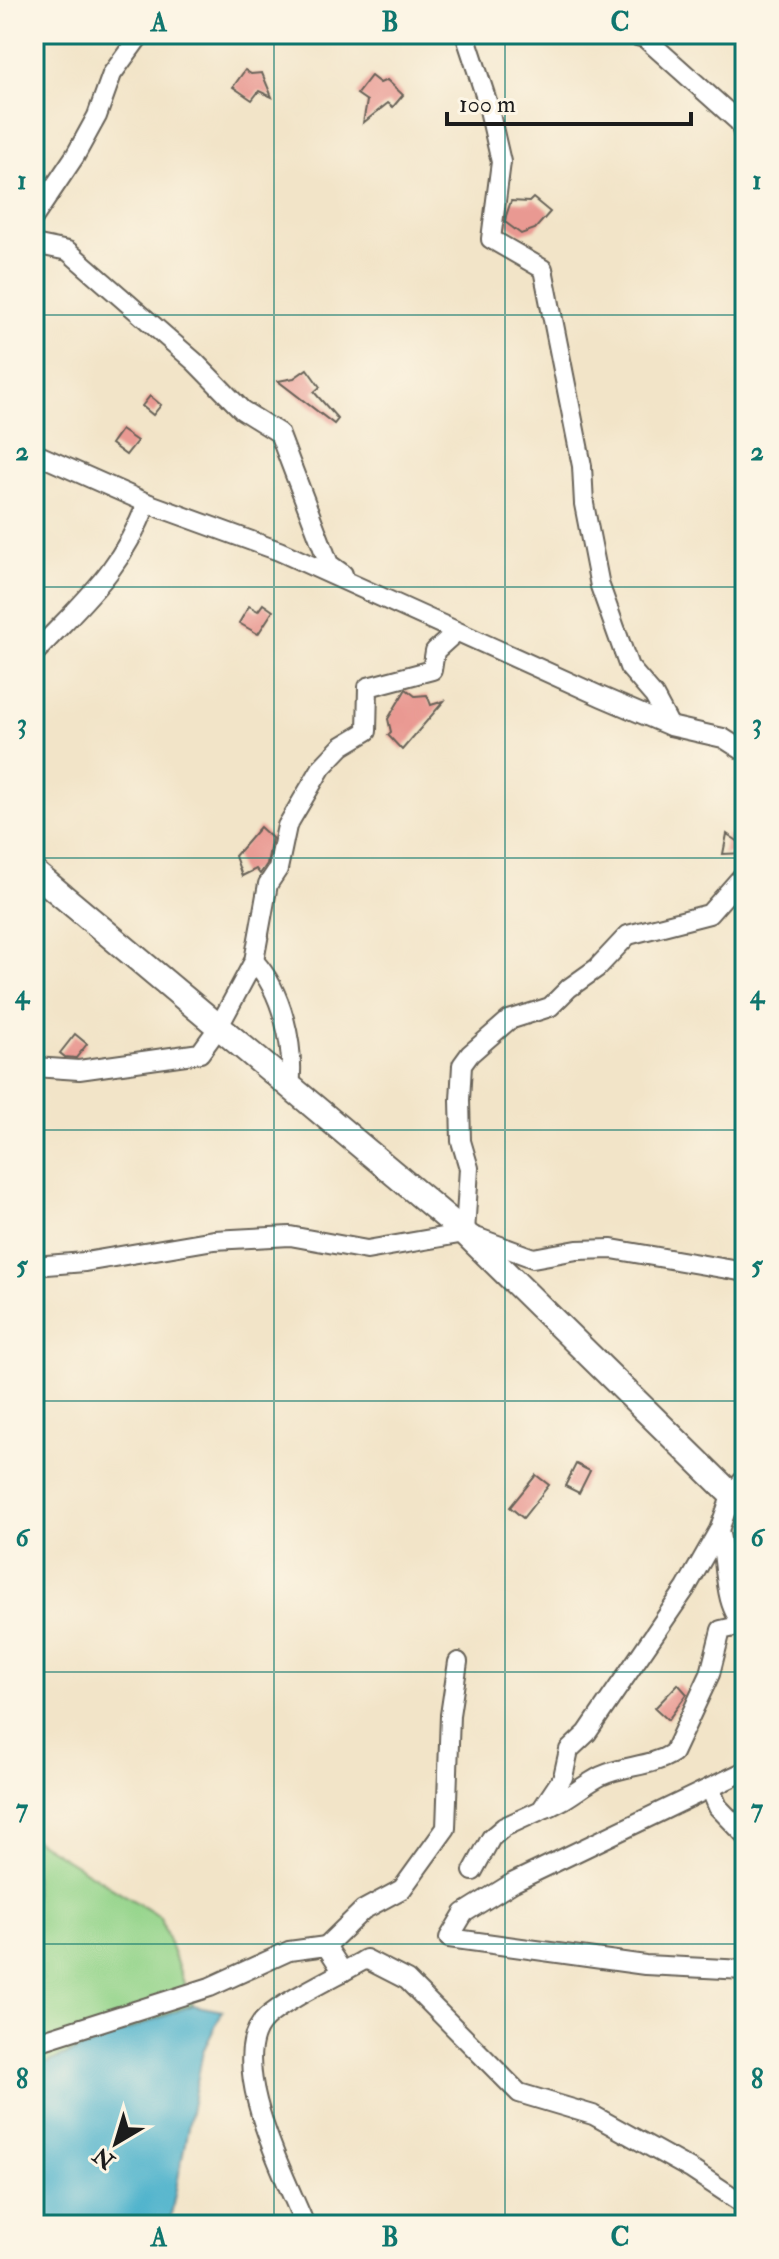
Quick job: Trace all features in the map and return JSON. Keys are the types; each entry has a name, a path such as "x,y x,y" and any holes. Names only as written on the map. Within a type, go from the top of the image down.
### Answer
{"street":[{"path":"34,217 75,156 97,116 112,74 141,34"},
{"path":"465,34 487,101 501,162 491,239 543,269 582,466 584,504 600,586 629,667 654,696 670,726"},
{"path":"629,34 645,38 743,127"},
{"path":"34,244 68,251 195,362 242,410 279,433 329,564 361,587"},
{"path":"34,453 147,503 279,551 670,726 723,738 745,752"},
{"path":"34,654 107,579 128,546 147,503"},
{"path":"34,1067 79,1070 200,1053 218,1028 254,961 268,884 278,869 287,826 322,767 342,746 367,731 368,687 432,670 435,651 456,632"},
{"path":"34,872 465,1233 741,1493 677,1602 634,1660 587,1733 569,1750 563,1777 541,1810"},
{"path":"465,1233 469,1168 461,1141 460,1100 462,1065 470,1054 509,1020 550,1007 569,988 597,968 628,935 709,914 745,873"},
{"path":"254,961 268,976 281,1016 290,1054 290,1087"},
{"path":"34,1266 85,1262 214,1240 290,1236 367,1250 465,1233 533,1258 577,1250 612,1249 745,1272"},
{"path":"473,1871 491,1838 504,1827 602,1776 644,1766 673,1753 710,1674 721,1630 744,1624 724,1577 719,1530"},
{"path":"34,2043 210,1987 289,1951 326,1946 363,1910 402,1889 446,1828 450,1715 458,1662"},
{"path":"745,1771 514,1882 464,1913 449,1938 645,1965 745,1970"},
{"path":"710,1788 718,1807 745,1835"},
{"path":"326,1946 343,1972"},
{"path":"305,2225 263,2132 250,2056 264,2019 366,1959 407,1980 519,2093 593,2115 692,2170 745,2205"}],"green space":[{"path":"34,1839 160,1917 192,2005 34,2068"}],"water":[{"path":"192,2005 223,2011 203,2051 169,2225 34,2225 34,2068"}],"building":[{"path":"245,70 251,74 262,73 272,97 259,91 252,100 233,87"},
{"path":"371,76 380,83 387,80 403,95 393,107 388,103 363,123 367,101 357,94"},
{"path":"533,198 550,212 535,229 521,234 505,222 511,201 529,202"},
{"path":"307,369 320,387 314,392 338,419 334,424 278,381 294,378"},
{"path":"150,396 161,405 153,415 142,406"},
{"path":"121,430 137,441 126,455 111,444"},
{"path":"263,604 273,611 258,634 239,623 249,606 258,611"},
{"path":"406,689 415,696 427,695 431,705 444,701 402,750 388,735 391,732 388,719"},
{"path":"260,827 272,838 267,864 260,874 256,869 242,876 235,856"},
{"path":"727,834 745,846 745,853 723,854"},
{"path":"75,1034 87,1044 76,1058 65,1057 60,1053"},
{"path":"576,1464 590,1471 579,1493 565,1486"},
{"path":"536,1475 549,1485 523,1518 510,1507"},
{"path":"678,1684 687,1694 668,1720 655,1708"}]}
